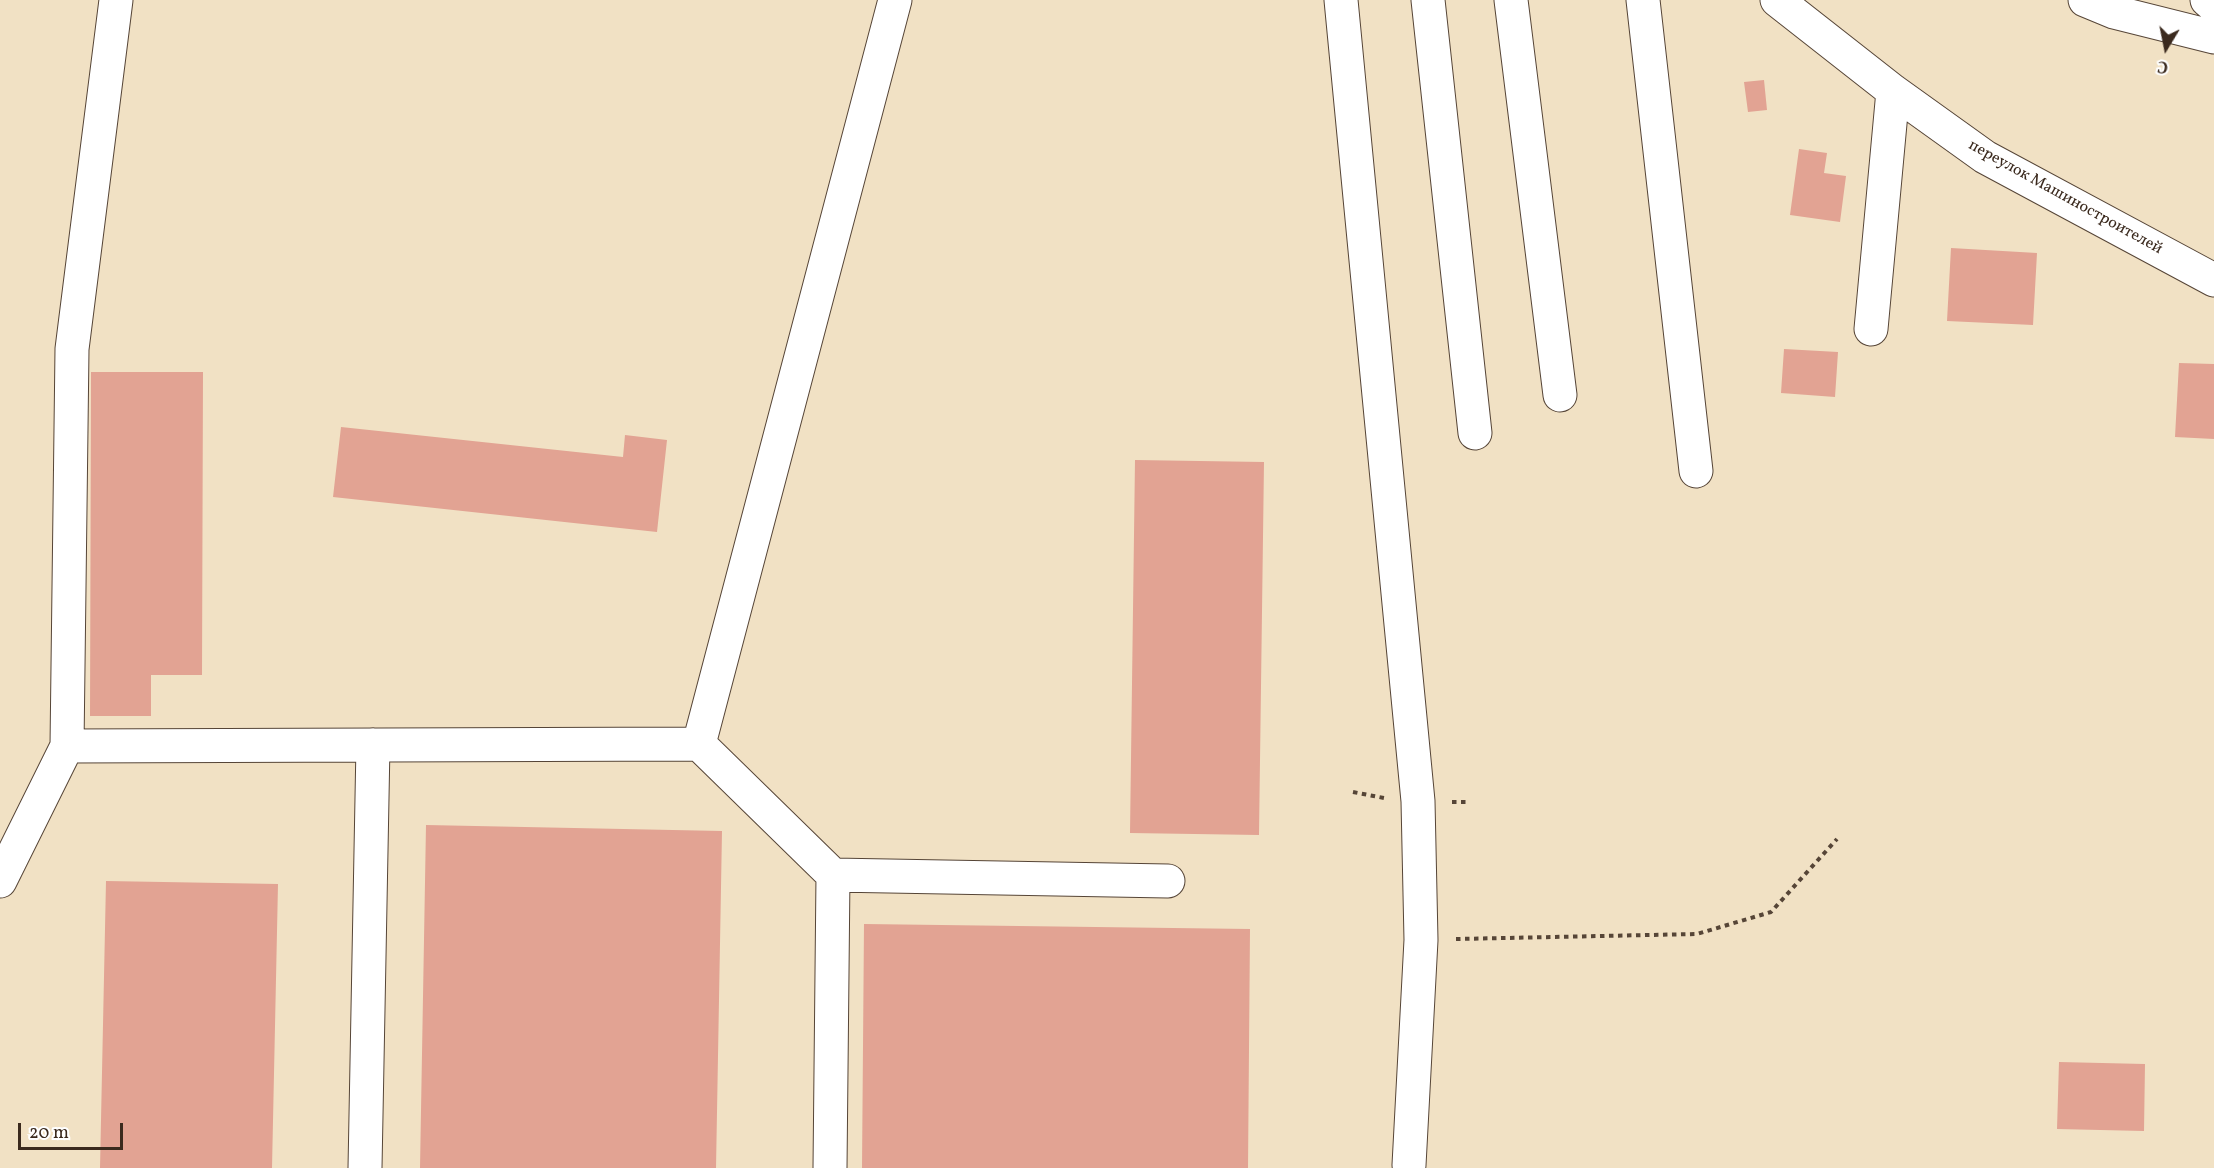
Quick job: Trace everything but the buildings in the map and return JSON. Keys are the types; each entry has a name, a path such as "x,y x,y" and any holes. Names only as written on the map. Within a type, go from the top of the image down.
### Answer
{"street":[{"path":"0,881 67,746 72,349 116,0"},
{"path":"699,744 895,0"},
{"path":"1341,0 1418,801 1421,940 1409,1165"},
{"path":"1428,0 1476,432"},
{"path":"1511,0 1560,395"},
{"path":"1643,0 1696,471"},
{"name":"переулок Машиностроителей","path":"1777,0 1893,91 1986,157 2214,280"},
{"path":"2085,0 2114,12 2214,37"},
{"path":"2206,0 2214,6"},
{"path":"1871,329 1893,91"},
{"path":"67,746 699,744 833,875 1168,881"},
{"path":"365,1168 373,745"},
{"path":"830,1168 833,875"}],"path":[{"path":"1421,940 1697,934 1771,912 1837,839"}]}
